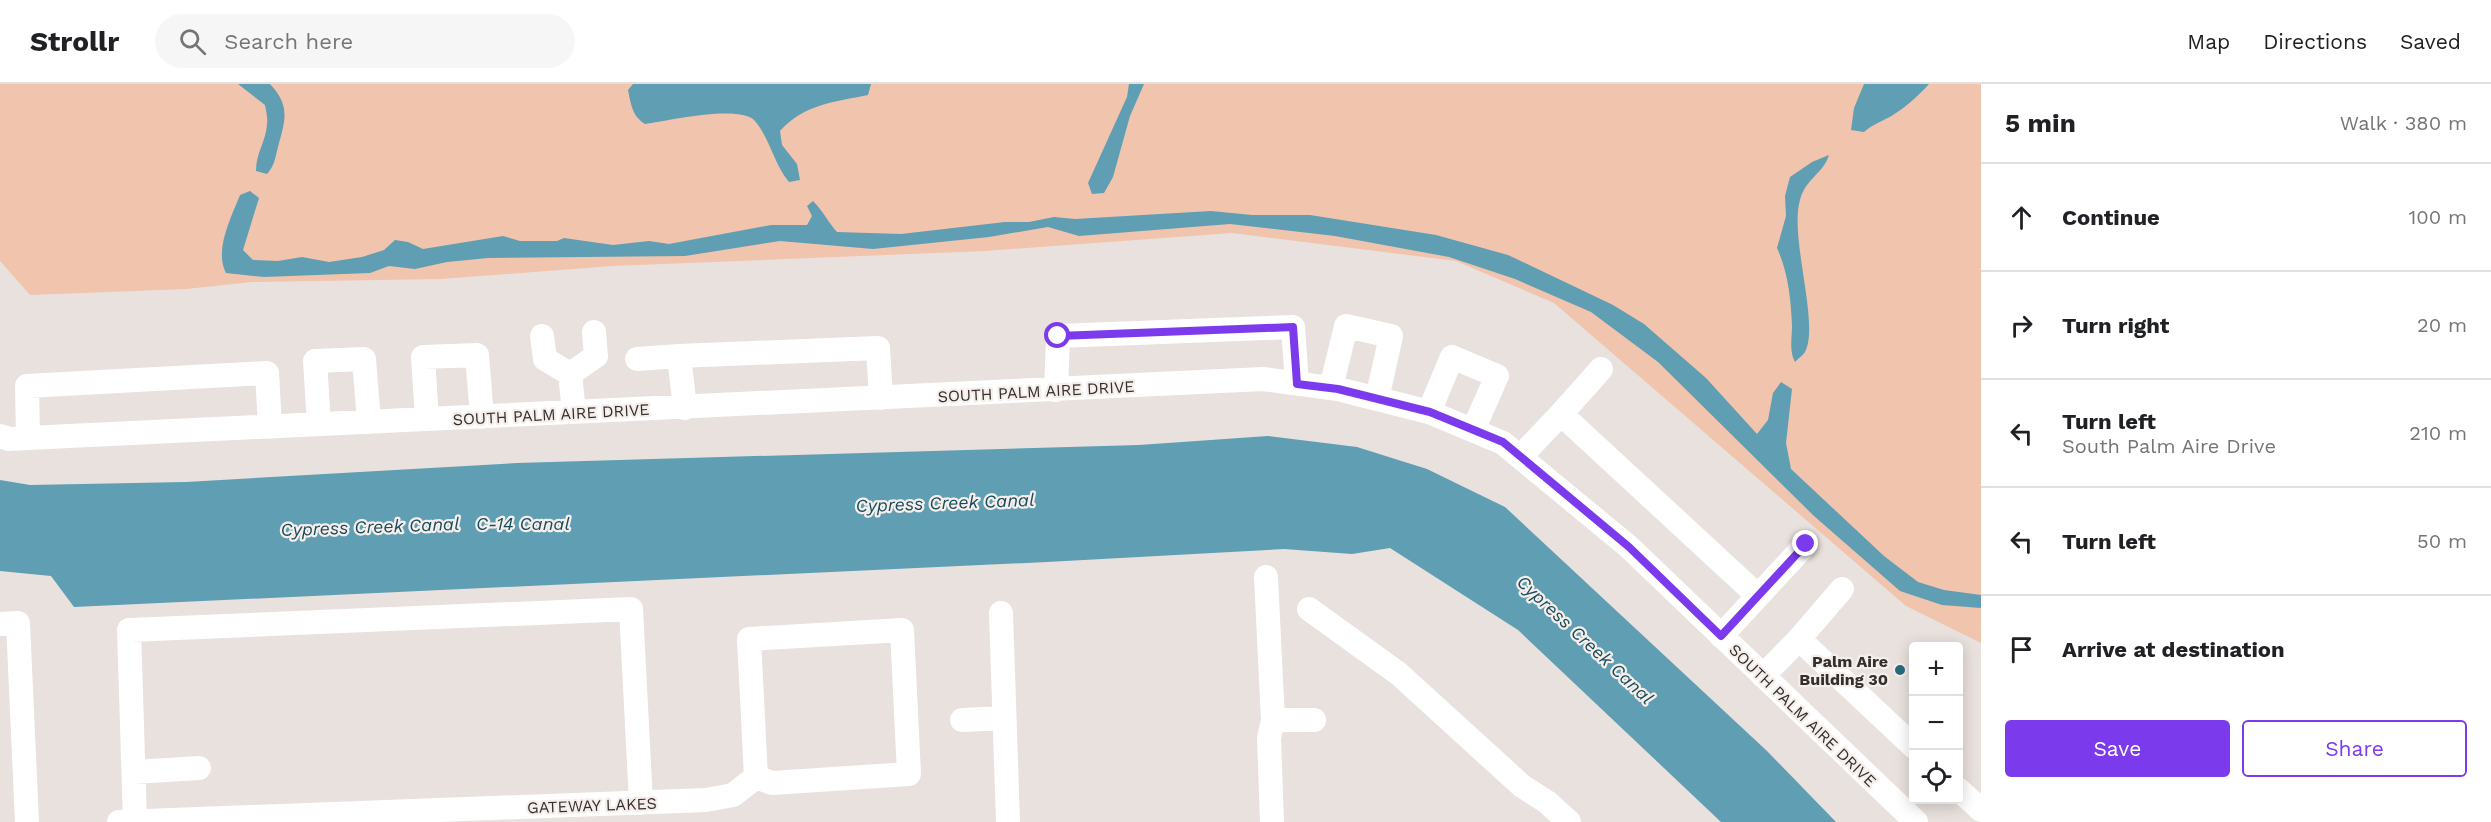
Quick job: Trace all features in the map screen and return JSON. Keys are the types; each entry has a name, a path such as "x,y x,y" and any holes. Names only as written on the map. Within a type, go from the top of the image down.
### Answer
{"street":[{"path":"1331,388 1346,326 1391,336 1377,399"},
{"path":"1056,390 1058,336 1293,327 1297,384"},
{"path":"570,374 596,356 594,332"},
{"path":"542,336 544,359 570,374"},
{"path":"637,359 878,348 881,398"},
{"path":"427,419 423,357 477,354 482,417"},
{"path":"679,356 685,408"},
{"path":"1430,412 1452,357 1497,376 1473,430"},
{"path":"319,424 315,361 364,359 369,422"},
{"path":"1520,457 1601,369"},
{"path":"28,438 27,386 267,373 270,427"},
{"path":"570,374 574,412"},
{"name":"SOUTH PALM AIRE DRIVE","path":"0,436 9,439 1263,379 1331,388 1430,412 1503,442 1629,547 1916,822"},
{"path":"1561,414 1758,596"},
{"path":"1721,636 1806,544"},
{"path":"1266,577 1273,720 1269,738 1272,822"},
{"path":"1763,676 1842,589"},
{"path":"127,822 134,772 129,630 631,609 641,803"},
{"path":"1309,609 1399,674 1522,786 1547,802 1569,822"},
{"path":"1001,613 1008,822"},
{"path":"0,624 18,623 27,822"},
{"path":"902,630 909,774 772,783 756,777 749,639 902,630"},
{"path":"1799,639 1909,742"},
{"path":"962,720 1004,718"},
{"path":"1273,720 1314,720"},
{"path":"134,772 199,768"},
{"name":"GATEWAY LAKES","path":"127,822 613,813 641,803 706,800 733,795 756,777"},
{"path":"1963,793 1981,810"}],"shaded area":[{"path":"0,84 1981,84 1981,643 1906,606 1554,303 1456,261 1232,233 985,251 612,266 441,279 252,282 186,289 30,295 0,261"}],"water":[{"path":"238,84 270,84 277,92 284,107 283,129 272,168 267,174 256,171 266,130 265,105"},
{"path":"633,84 871,84 868,95 832,102 810,110 789,122 780,131 782,145 797,164 800,180 789,182 755,121 747,116 720,114 645,124 637,117 631,105 628,90"},
{"path":"1129,84 1144,84 1130,116 1113,177 1104,193 1092,194 1088,183 1127,97"},
{"path":"1864,84 1929,84 1903,108 1864,132 1851,130 1854,108"},
{"path":"1829,155 1823,167 1806,186 1800,200 1798,235 1807,301 1809,339 1805,352 1795,362 1791,349 1792,316 1788,286 1777,248 1786,216 1785,196 1790,177 1812,162"},
{"path":"250,191 259,198 243,250 253,260 278,261 302,257 329,262 362,257 384,250 395,240 408,242 423,249 503,236 520,241 557,241 564,238 613,245 649,241 669,244 771,225 807,225 812,216 807,206 813,201 837,232 901,234 1005,222 1029,222 1054,217 1075,219 1211,211 1252,215 1310,215 1436,235 1508,255 1613,305 1644,324 1706,378 1757,434 1768,420 1773,393 1781,382 1792,389 1786,443 1791,469 1884,556 1918,582 1944,590 1981,595 1981,608 1942,605 1900,591 1814,516 1658,362 1591,312 1515,279 1449,257 1335,236 1230,224 1079,236 1048,227 989,237 873,249 780,241 685,256 488,258 447,262 415,269 389,266 370,273 264,277 226,273 222,254 225,234 240,195"},
{"name":"C-14 Canal","path":"1268,436 1357,447 1427,469 1505,507 1767,751 1836,822 1721,822 1518,630 1390,548 1352,554 1284,549 74,607 51,576 0,571 0,480 30,485 186,482 517,463 1139,445"}],"place":[{"name":"Palm Aire Building 30","path":"1900,670"}],"route":[{"path":"1058,336 1293,327 1297,384 1338,389 1430,412 1503,442 1629,547 1721,636 1806,544"}],"water label":[{"name":"Cypress Creek Canal","path":"945,503"},
{"name":"Cypress Creek Canal","path":"370,527"},
{"name":"Cypress Creek Canal","path":"1585,640"}]}
